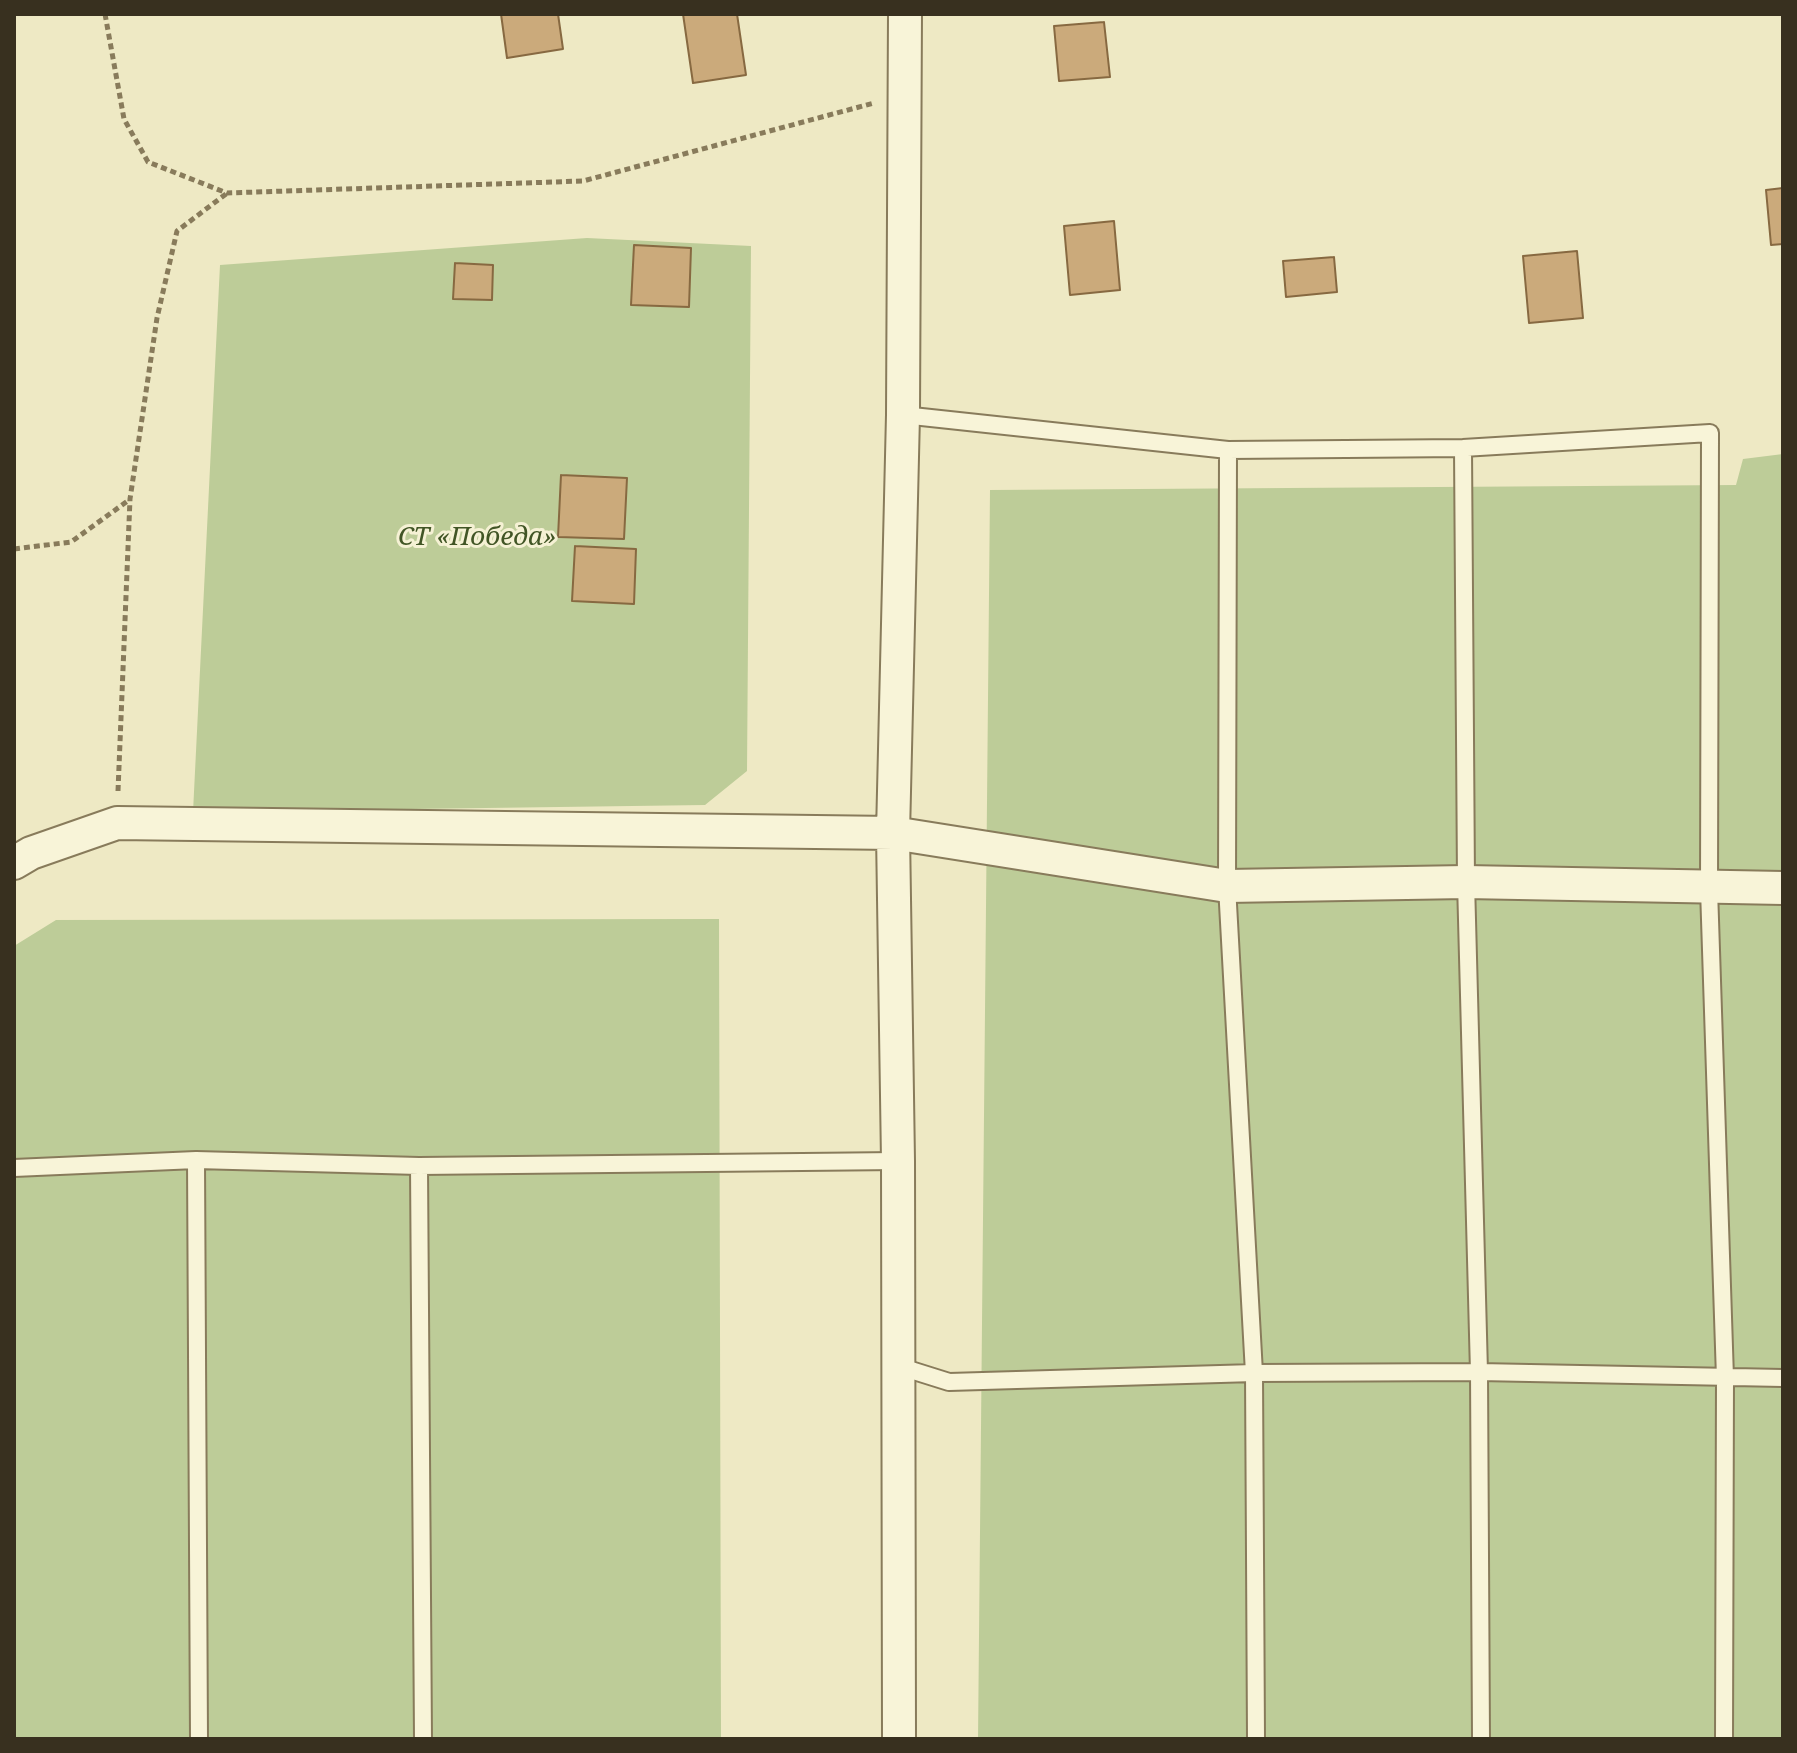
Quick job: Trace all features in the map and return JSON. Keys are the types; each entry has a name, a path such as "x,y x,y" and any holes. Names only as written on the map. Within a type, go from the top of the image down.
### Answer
{"street":[{"path":"899,1739 898,1161 893,833 903,415 905,14"},
{"path":"14,863 31,853 117,823 893,833 1227,886 1466,882 1709,889 1783,888"}],"lane":[{"path":"903,415 1228,450 1463,448 1710,433 1709,889 1725,1378 1724,1739"},
{"path":"1463,448 1466,882 1479,1372 1481,1739"},
{"path":"1228,450 1227,886 1254,1373 1256,1739"},
{"path":"14,1168 196,1160 419,1166 898,1161"},
{"path":"196,1160 199,1739"},
{"path":"419,1166 423,1739"},
{"path":"898,1366 949,1382 1254,1373 1479,1372 1783,1378"}],"path":[{"path":"105,14 124,119 148,162 227,193 583,181 906,95"},
{"path":"117,823 130,499 157,318 177,231 227,193"},
{"path":"14,549 71,542 130,499"}],"green space":[{"name":"СТ «Победа»","path":"587,238 751,246 747,771 705,805 193,812 220,265"},
{"path":"1783,454 1783,1739 978,1739 990,490 1736,485 1743,459"},
{"path":"719,919 721,1739 14,1739 14,946 56,920"}],"building":[{"path":"501,14 558,14 563,49 507,58"},
{"path":"683,14 737,14 746,75 693,83"},
{"path":"1104,22 1110,77 1059,81 1054,26"},
{"path":"1783,188 1783,244 1771,245 1766,190"},
{"path":"1114,221 1120,290 1070,295 1064,226"},
{"path":"634,245 691,248 689,307 631,305"},
{"path":"1577,251 1583,318 1529,323 1523,256"},
{"path":"1334,257 1337,292 1286,297 1283,261"},
{"path":"455,263 493,265 492,300 453,299"},
{"path":"561,475 627,478 624,539 558,537"},
{"path":"575,546 636,549 634,604 572,601"}]}
